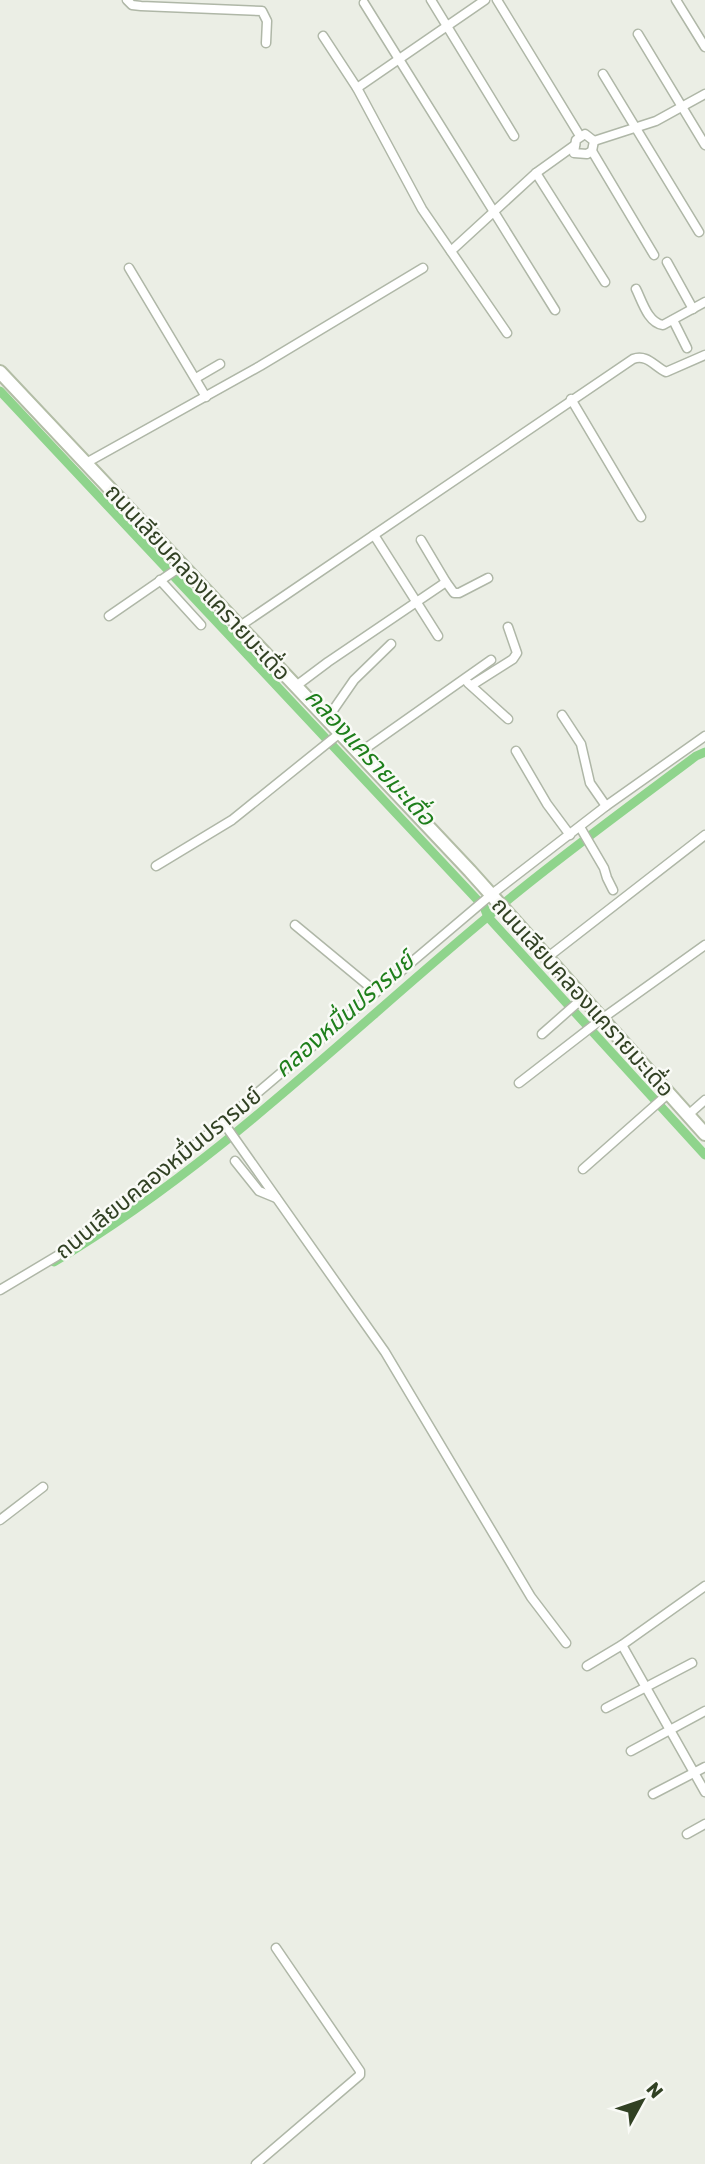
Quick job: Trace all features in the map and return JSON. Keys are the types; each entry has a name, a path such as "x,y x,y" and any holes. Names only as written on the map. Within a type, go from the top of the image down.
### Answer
{"street":[{"path":"127,0 132,5 141,6 262,11 267,21 265,43"},
{"path":"431,0 514,136"},
{"path":"357,88 485,0"},
{"path":"497,0 580,136"},
{"path":"676,0 705,47"},
{"path":"364,3 555,310"},
{"path":"638,34 705,145"},
{"path":"323,36 357,88 422,209 507,333"},
{"path":"603,74 699,232"},
{"path":"594,141 636,128 682,108 705,94"},
{"path":"592,151 587,154 574,153 580,136 585,134 594,141"},
{"path":"594,141 592,151 654,255"},
{"path":"451,251 536,173 575,145"},
{"path":"536,173 605,282"},
{"path":"667,261 693,309"},
{"path":"129,268 206,397"},
{"path":"86,463 206,397 424,268"},
{"path":"636,289 657,325 663,326 705,302"},
{"path":"673,320 687,348"},
{"path":"240,626 571,399 640,356 666,372 705,355"},
{"path":"196,378 219,364"},
{"name":"ถนนเลียบคลองแครายมะเดื่อ","path":"0,372 86,463 171,573 240,626 327,719 333,739 359,753 548,957 578,1003 663,1100 688,1115 705,1134"},
{"path":"571,399 641,517"},
{"path":"374,535 438,636"},
{"path":"421,540 454,593 488,578"},
{"path":"109,616 171,573 201,625"},
{"path":"296,686 446,582"},
{"path":"472,685 513,659 517,653 508,627"},
{"path":"327,719 354,680 391,644"},
{"path":"359,753 491,660"},
{"path":"463,680 472,685 508,719"},
{"path":"562,715 581,744 590,783 606,806"},
{"name":"ถนนเลียบคลองหมื่นปรารมย์","path":"0,1290 57,1256 227,1128 376,992 478,906 495,901 606,806 705,736"},
{"path":"156,866 232,820 333,739"},
{"path":"516,751 547,804 570,835"},
{"path":"580,827 613,890"},
{"path":"548,957 705,835"},
{"path":"295,925 376,992"},
{"path":"519,1083 596,1023 705,945"},
{"path":"542,1034 578,1003"},
{"path":"583,1170 663,1100"},
{"path":"688,1115 705,1100"},
{"path":"227,1128 385,1352 531,1597 566,1643"},
{"path":"235,1161 259,1191 277,1199"},
{"path":"0,1520 43,1487"},
{"path":"587,1666 622,1645 705,1586"},
{"path":"622,1645 705,1792"},
{"path":"606,1708 692,1663"},
{"path":"631,1751 705,1711"},
{"path":"653,1794 705,1767"},
{"path":"687,1834 705,1824"},
{"path":"257,2164 360,2075 328,2022 276,1948"}],"waterway":[{"name":"คลองแครายมะเดื่อ","path":"0,391 484,907 488,917 705,1155"},
{"name":"คลองหมื่นปรารมย์","path":"54,1262 116,1222 234,1134 514,895 581,842 705,752"}]}
